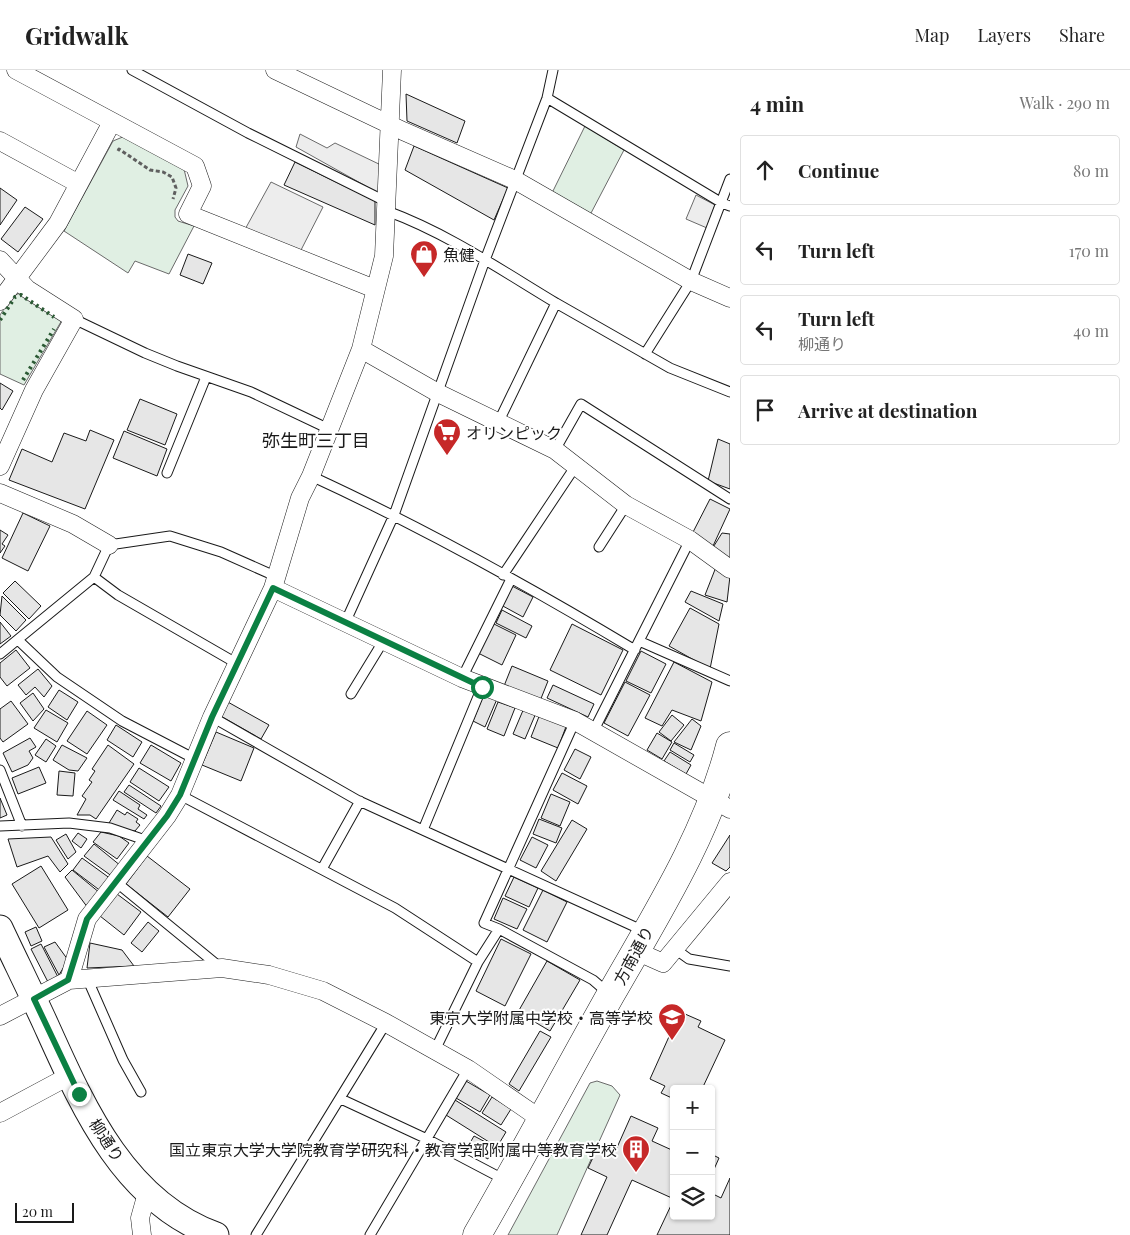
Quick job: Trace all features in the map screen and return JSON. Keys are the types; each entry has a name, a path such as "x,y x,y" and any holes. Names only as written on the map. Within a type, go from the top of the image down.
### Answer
{"main road":[{"name":"方南通り","path":"477,1235 610,995 722,804 730,746"}],"street":[{"path":"16,70 195,166 202,186 188,214 375,289"},
{"path":"275,70 515,180 691,281 730,298"},
{"path":"68,980 87,919 148,841 180,795 212,717 274,582 300,498 311,476 361,349 384,256 392,70"},
{"path":"0,301 58,223 112,122"},
{"path":"0,141 79,184"},
{"path":"0,260 27,289 74,319 34,390 0,466"},
{"path":"361,349 438,393 555,450 626,505 690,540 730,569"},
{"path":"0,494 73,524 109,545"},
{"path":"274,582 345,623 462,678 482,687 534,704 594,730 722,804"},
{"path":"641,941 663,963 730,882"},
{"name":"柳通り","path":"0,928 69,1076 102,1137 131,1177 147,1193 184,1218 216,1235"},
{"path":"0,1016 68,980 222,968 269,975 323,991 386,1023 468,1069 542,1120"},
{"path":"0,1113 69,1076"},
{"path":"142,1235 140,1218 147,1193"}],"lane":[{"path":"132,70 420,223 644,354 670,368 730,392"},
{"path":"345,623 394,515 485,260 547,98 553,70"},
{"path":"547,98 726,205"},
{"path":"644,354 691,281 726,205 730,178"},
{"path":"498,422 556,303"},
{"path":"74,319 145,353 251,392 329,429"},
{"path":"167,473 206,377"},
{"path":"555,450 582,404 730,499"},
{"path":"462,678 507,577 575,467"},
{"path":"311,476 394,515 635,650"},
{"path":"599,547 626,505"},
{"path":"0,654 94,578 109,545 170,536 221,552 274,582"},
{"path":"594,730 690,540"},
{"path":"94,578 118,595 236,663"},
{"path":"18,640 57,677 122,720 195,759"},
{"path":"351,694 384,640"},
{"path":"639,641 730,681"},
{"path":"423,830 482,687"},
{"path":"212,717 360,801 510,869 641,941"},
{"path":"575,721 510,869 484,923 499,929 593,980 610,995"},
{"path":"0,770 22,826"},
{"path":"180,795 395,908 478,962"},
{"path":"322,869 360,801"},
{"path":"0,826 69,823 110,828 148,841"},
{"path":"116,882 222,968"},
{"path":"435,1050 478,962 499,929"},
{"path":"675,949 689,959 730,966"},
{"path":"87,978 123,1060 141,1092"},
{"path":"256,1235 386,1023"},
{"path":"370,1235 468,1069"},
{"path":"341,1099 428,1138 508,1181"}],"path":[{"path":"115,157 120,149 150,170 163,172 172,178 176,188 173,200"}],"green space":[{"path":"585,126 624,150 590,215 552,193"},
{"path":"125,136 184,169 188,186 175,210 175,217 178,221 194,226 169,274 135,261 128,273 64,231 113,141"},
{"path":"22,293 62,320 24,385 0,374 0,315 13,295"},
{"path":"597,1081 612,1086 620,1095 557,1235 508,1235 590,1083"}],"shaded area":[{"path":"300,134 327,148 335,143 383,166 380,194 296,147"},
{"path":"271,182 323,207 300,252 243,233"},
{"path":"696,195 715,205 707,228 686,219"}],"building":[{"path":"406,94 465,121 457,143 407,121"},
{"path":"414,146 508,188 494,220 405,170"},
{"path":"295,162 375,201 375,225 284,185"},
{"path":"0,188 17,200 0,225"},
{"path":"25,207 43,219 18,252 1,239"},
{"path":"188,254 212,263 203,284 180,275"},
{"path":"0,383 13,391 2,410 0,408"},
{"path":"140,399 177,414 165,445 127,430"},
{"path":"90,430 114,440 85,509 9,480 22,449 52,462 64,433 86,441"},
{"path":"124,431 167,449 157,476 113,458"},
{"path":"718,439 730,444 730,489 708,481"},
{"path":"710,499 730,509 713,546 691,536"},
{"path":"23,513 50,526 28,571 2,558"},
{"path":"0,530 8,535 2,544 5,546 0,553"},
{"path":"722,533 730,534 730,561 712,549"},
{"path":"716,567 730,576 727,602 705,595"},
{"path":"15,581 41,606 29,619 3,593"},
{"path":"512,586 533,597 523,617 501,605"},
{"path":"691,591 723,604 719,621 685,602"},
{"path":"2,596 26,620 16,631 0,615"},
{"path":"690,608 719,624 710,669 669,646"},
{"path":"502,610 532,626 526,638 496,623"},
{"path":"0,622 11,636 0,644"},
{"path":"492,623 516,635 502,665 478,653"},
{"path":"572,624 623,650 601,695 550,670"},
{"path":"16,650 30,668 7,686 0,677 0,663"},
{"path":"641,651 666,664 651,693 626,681"},
{"path":"674,662 712,682 701,721 672,710 662,726 645,718"},
{"path":"512,666 548,681 540,701 504,686"},
{"path":"38,669 52,686 44,697 35,687 26,695 18,685"},
{"path":"625,682 650,695 628,736 604,723"},
{"path":"553,685 594,704 588,717 547,698"},
{"path":"59,690 78,702 67,720 48,707"},
{"path":"33,693 44,709 33,721 20,703"},
{"path":"484,694 497,699 485,727 473,721"},
{"path":"11,701 28,724 3,742 0,738 0,709"},
{"path":"226,701 269,725 261,739 219,715"},
{"path":"498,702 515,708 504,736 487,729"},
{"path":"524,708 536,713 525,739 513,734"},
{"path":"46,710 68,723 57,742 34,728"},
{"path":"87,711 107,725 87,754 67,741"},
{"path":"540,714 567,724 558,748 531,737"},
{"path":"672,715 684,725 671,741 659,732"},
{"path":"692,719 701,726 691,750 674,742"},
{"path":"116,725 142,742 133,757 107,740"},
{"path":"216,732 254,748 241,781 202,765"},
{"path":"657,733 672,742 662,759 647,750"},
{"path":"30,738 36,747 29,751 33,758 28,765 12,772 3,753"},
{"path":"46,739 56,746 46,762 35,755"},
{"path":"674,743 694,755 690,762 670,750"},
{"path":"62,745 87,758 78,771 69,770 53,760"},
{"path":"108,745 134,764 96,819 90,815 77,815 86,799 82,796 92,782 89,780 95,771 92,769"},
{"path":"151,745 181,763 171,781 140,763"},
{"path":"575,749 591,757 580,779 564,770"},
{"path":"670,752 691,765 686,774 664,761"},
{"path":"39,767 46,783 18,794 12,778"},
{"path":"139,768 169,787 159,801 130,782"},
{"path":"59,771 75,773 73,796 57,795"},
{"path":"562,773 587,786 578,804 553,790"},
{"path":"129,785 161,806 156,813 124,792"},
{"path":"119,791 140,805 138,809 147,815 144,819 113,800"},
{"path":"551,794 570,802 560,826 541,818"},
{"path":"0,798 7,815 0,818"},
{"path":"117,810 125,815 127,812 138,819 136,822 140,825 135,831 118,829 109,823"},
{"path":"539,819 562,828 556,843 533,834"},
{"path":"572,820 587,829 556,881 541,871"},
{"path":"101,832 119,836 129,843 117,859 93,842"},
{"path":"78,833 87,839 81,848 72,841"},
{"path":"66,834 76,852 68,859 56,840"},
{"path":"730,835 730,867 726,871 712,863"},
{"path":"51,837 68,864 60,872 48,856 17,867 8,839"},
{"path":"532,837 548,845 536,868 520,860"},
{"path":"94,844 121,866 113,877 84,856"},
{"path":"147,856 190,889 168,917 126,884"},
{"path":"82,858 111,879 102,892 73,870"},
{"path":"41,866 68,910 39,928 12,884"},
{"path":"72,870 100,893 88,908 65,877"},
{"path":"514,877 538,888 529,907 505,896"},
{"path":"543,890 567,902 547,942 523,930"},
{"path":"117,894 141,912 124,935 100,916"},
{"path":"503,898 527,909 517,929 494,919"},
{"path":"148,922 159,931 142,952 131,943"},
{"path":"36,927 42,941 31,946 25,932"},
{"path":"501,939 531,954 505,1006 476,991"},
{"path":"55,942 68,960 59,975 44,947"},
{"path":"90,943 122,950 134,966 87,968"},
{"path":"41,944 59,979 49,984 31,949"},
{"path":"547,961 580,980 550,1031 518,1012"},
{"path":"685,1014 701,1021 698,1027 725,1040 704,1085 670,1085 670,1097 661,1093 665,1086 650,1079 676,1021 681,1023"},
{"path":"540,1031 551,1037 519,1091 509,1084"},
{"path":"466,1081 490,1095 480,1112 456,1098"},
{"path":"492,1097 511,1109 501,1125 482,1113"},
{"path":"455,1100 506,1132 497,1147 446,1115"},
{"name":"国立東京大学大学院教育学研究科・教育学部附属中等教育学校","path":"631,1116 658,1128 652,1141 670,1149 670,1197 632,1180 607,1235 581,1235 607,1177 588,1168 599,1145 615,1152"},
{"path":"474,1136 495,1147 488,1159 467,1148"},
{"path":"715,1156 719,1158 715,1167"},
{"path":"730,1178 730,1235 657,1235 670,1207 670,1220 715,1220 715,1195 721,1198"}],"hedge":[{"path":"0,320 15,297 21,295 54,317"},
{"path":"23,380 54,329"}],"place":[{"name":"魚健","path":"424,278"},
{"name":"オリンピック","path":"447,456"},
{"name":"東京大学附属中学校・高等学校","path":"672,1041"},
{"name":"国立東京大学大学院教育学研究科・教育学部附属中等教育学校","path":"636,1173"}],"district":[{"name":"弥生町三丁目","path":"316,440"}],"route":[{"path":"79,1094 34,999 68,980 87,919 167,816 180,795 236,663 273,588 482,687"}]}
